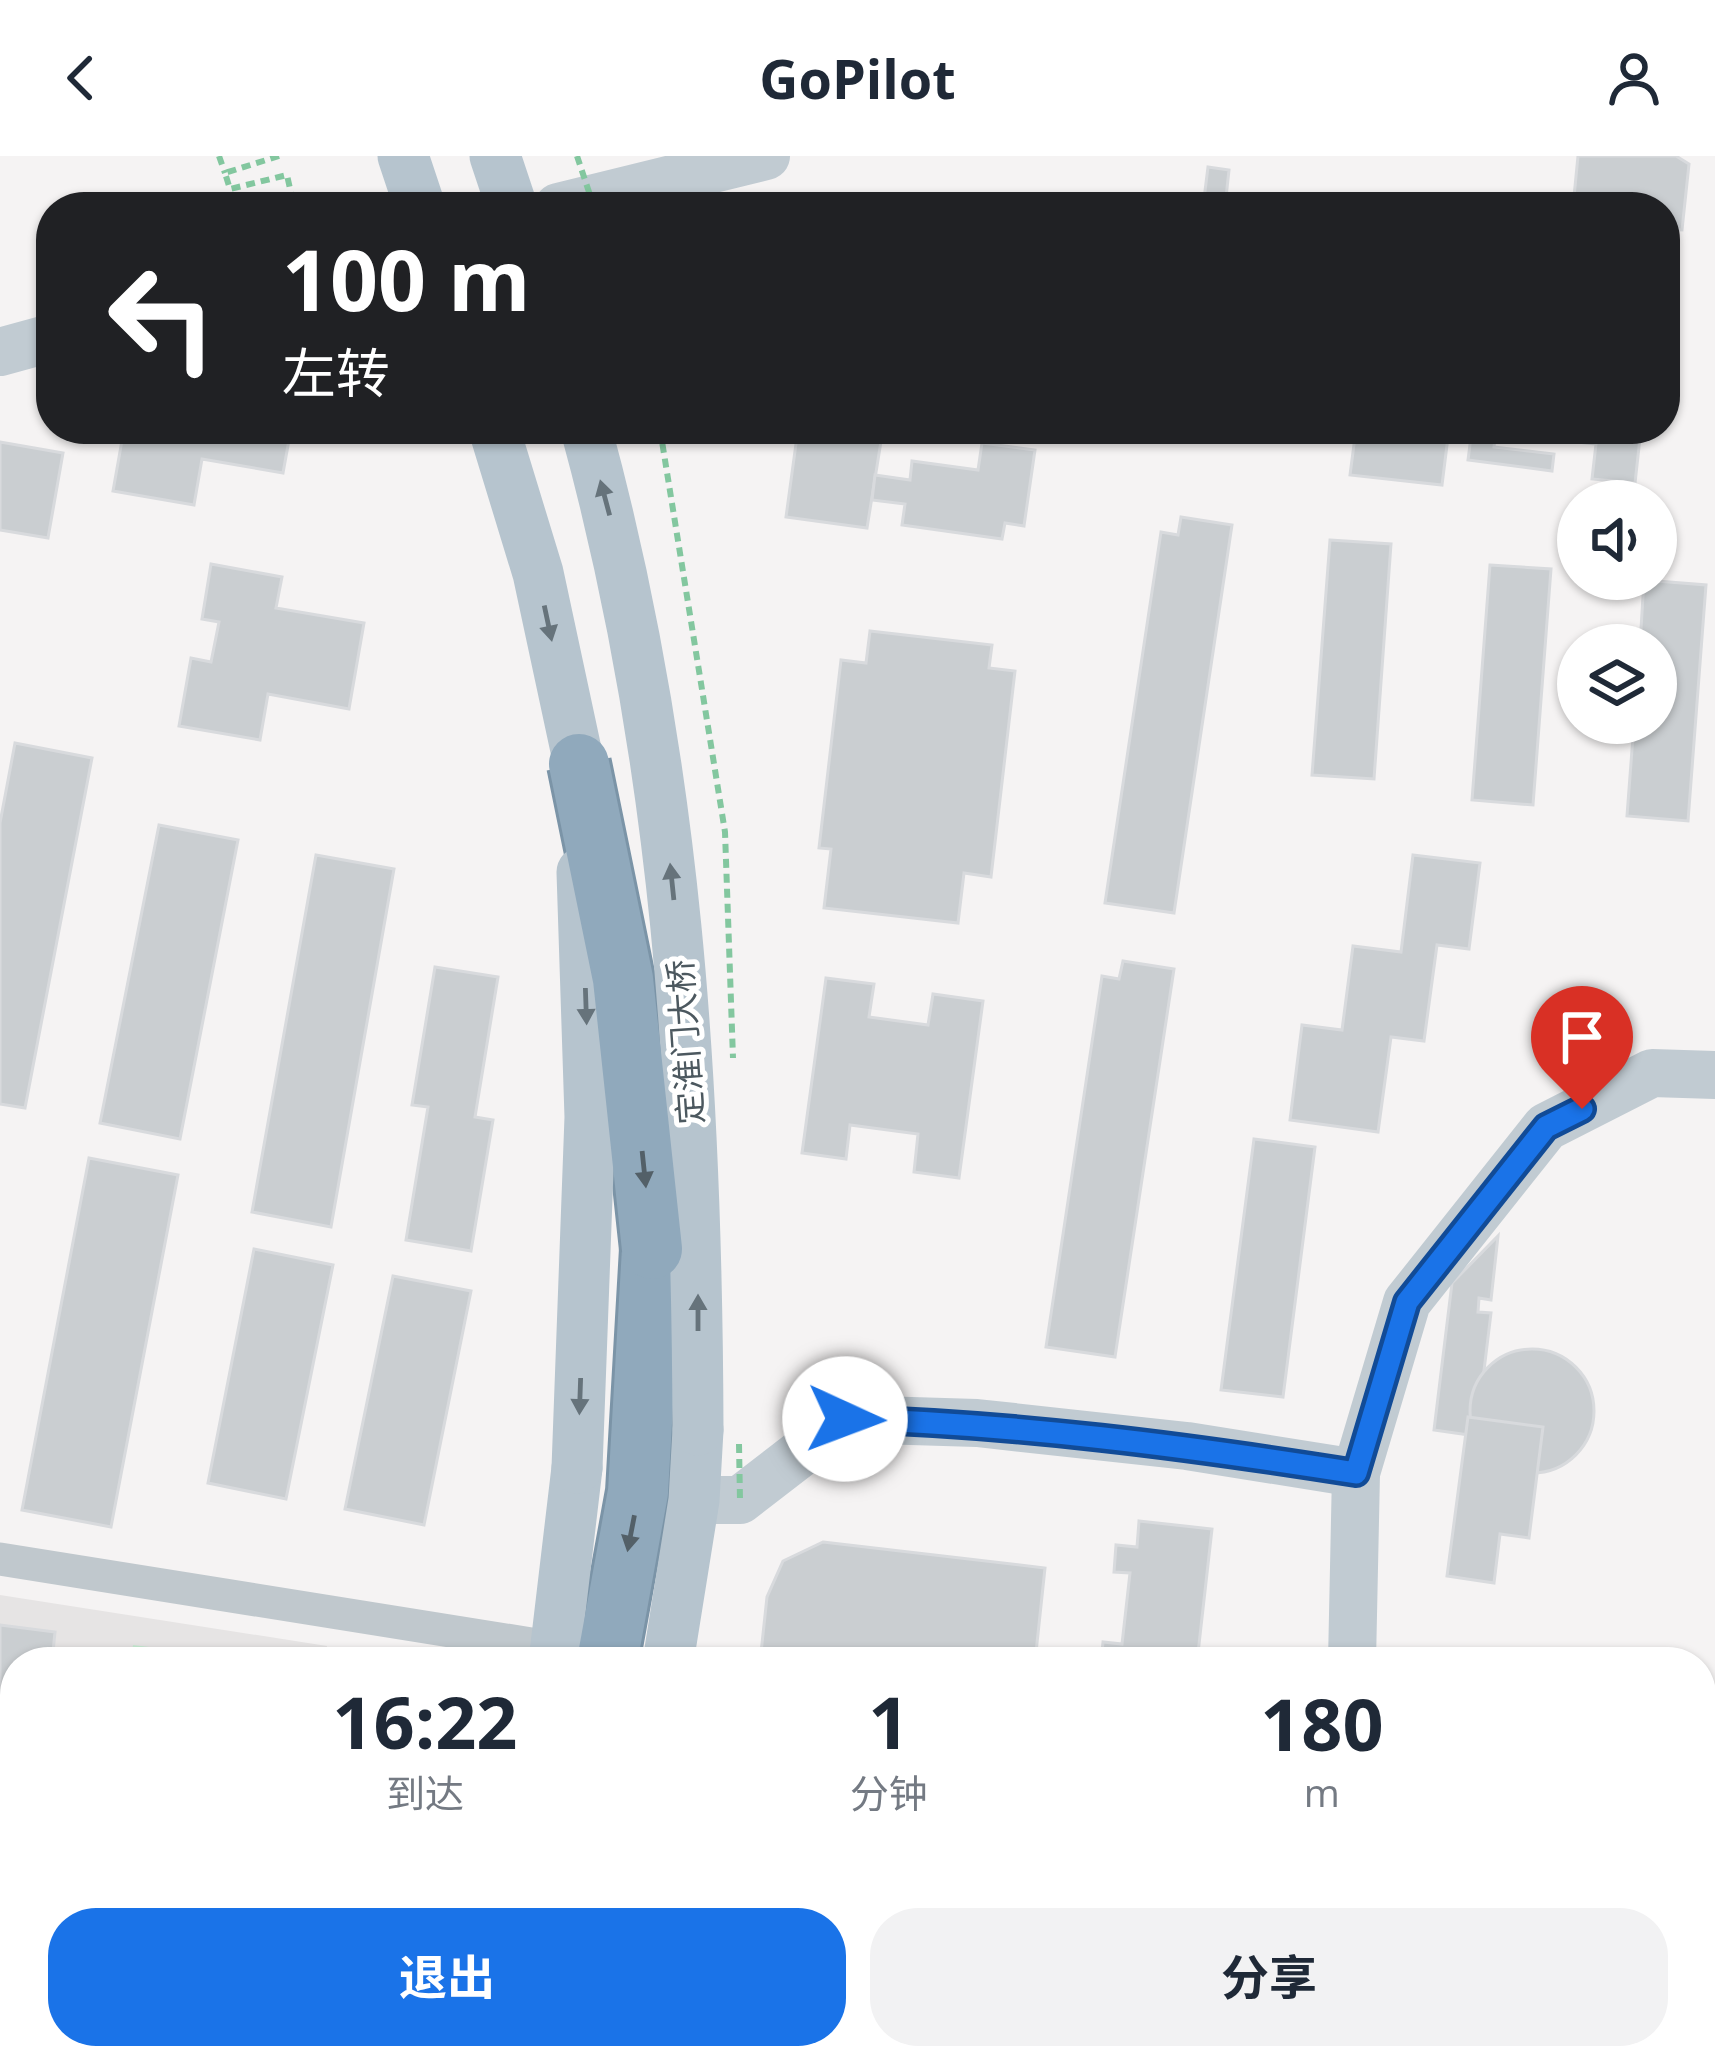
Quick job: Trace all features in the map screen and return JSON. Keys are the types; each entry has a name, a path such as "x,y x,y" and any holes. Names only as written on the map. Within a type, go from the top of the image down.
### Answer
{"highway":[{"path":"576,1647 638,1492 652,1249 623,979 578,764"}],"main road":[{"path":"404,156 415,192"},
{"path":"495,156 507,192"},
{"path":"499,444 538,573 578,764 590,1117 572,1647"},
{"name":"定淮门大桥","path":"590,444 623,566 660,766 698,1206 694,1500 670,1647"}],"street":[{"path":"619,192 766,156"},
{"path":"0,352 36,342"},
{"path":"1352,1647 1356,1473 1407,1302 1546,1127 1652,1073 1715,1075"},
{"path":"694,1500 740,1500 845,1419 1000,1426 1187,1446 1356,1473"},
{"path":"0,1559 514,1647"}],"path":[{"path":"219,156 230,189 287,175 291,192"},
{"path":"225,173 280,156"},
{"path":"577,156 588,192"}],"shaded area":[{"path":"0,1595 327,1646 327,1647 0,1647"}],"building":[{"path":"1578,156 1676,156 1689,164 1682,230 1680,192 1574,192"},
{"path":"1208,167 1229,170 1227,192 1205,192"},
{"path":"0,442 63,453 48,538 0,530"},
{"path":"121,444 288,444 283,473 202,459 194,505 113,491"},
{"path":"796,444 881,444 867,528 786,517"},
{"path":"982,444 1035,450 1024,526 1005,523 1002,539 902,525 905,504 872,500 875,475 910,480 912,461 978,470"},
{"path":"1354,444 1447,444 1442,485 1350,475"},
{"path":"1470,444 1554,454 1552,471 1468,460"},
{"path":"1596,444 1639,444 1635,480 1592,479"},
{"path":"1181,517 1232,525 1174,913 1105,903 1161,532 1178,535"},
{"path":"1330,540 1391,544 1374,779 1312,775"},
{"path":"211,564 282,577 276,608 364,623 349,709 268,694 260,740 179,726 191,658 211,662 219,622 202,619"},
{"path":"1490,565 1551,569 1533,805 1472,800"},
{"path":"1677,583 1706,585 1688,821 1627,816 1632,744 1677,744 1677,624 1641,624 1643,600 1677,600"},
{"path":"870,631 992,645 989,668 1015,671 991,877 964,873 958,923 824,908 831,849 819,848 841,660 866,663"},
{"path":"15,743 92,758 25,1108 0,1104 0,823"},
{"path":"159,825 238,840 180,1139 100,1123"},
{"path":"316,855 394,869 331,1227 252,1212"},
{"path":"1413,855 1480,863 1469,949 1437,945 1424,1041 1391,1037 1378,1132 1290,1120 1302,1025 1342,1030 1353,946 1401,952"},
{"path":"1123,961 1174,969 1115,1357 1046,1347 1102,976 1119,979"},
{"path":"435,967 498,977 475,1117 493,1120 471,1251 406,1240 428,1107 412,1105"},
{"path":"826,978 874,984 869,1017 928,1025 933,994 983,1001 959,1178 914,1172 918,1134 850,1125 846,1159 802,1153"},
{"path":"1254,1139 1315,1147 1283,1397 1221,1390"},
{"path":"89,1158 178,1175 111,1527 22,1510"},
{"path":"1498,1236 1491,1300 1479,1298 1478,1312 1491,1313 1476,1436 1434,1430 1452,1283"},
{"path":"254,1249 333,1265 286,1499 208,1483"},
{"path":"393,1276 471,1291 424,1525 345,1509"},
{"path":"1532,1349 1556,1354 1576,1367 1589,1387 1594,1411 1589,1435 1576,1455 1556,1468 1532,1473 1508,1468 1488,1455 1475,1435 1470,1411 1475,1387 1488,1367 1508,1354"},
{"path":"1468,1417 1543,1427 1529,1538 1500,1534 1494,1583 1447,1576"},
{"path":"1139,1521 1212,1529 1199,1647 1102,1647 1103,1642 1122,1644 1130,1573 1114,1572 1116,1545 1137,1547"},
{"path":"823,1542 1045,1568 1037,1647 762,1647 767,1597 783,1561"},
{"path":"0,1625 55,1632 54,1647 0,1647"}],"route":[{"path":"845,1419 977,1423 1187,1446 1356,1473 1407,1302 1546,1127 1582,1109"}]}
